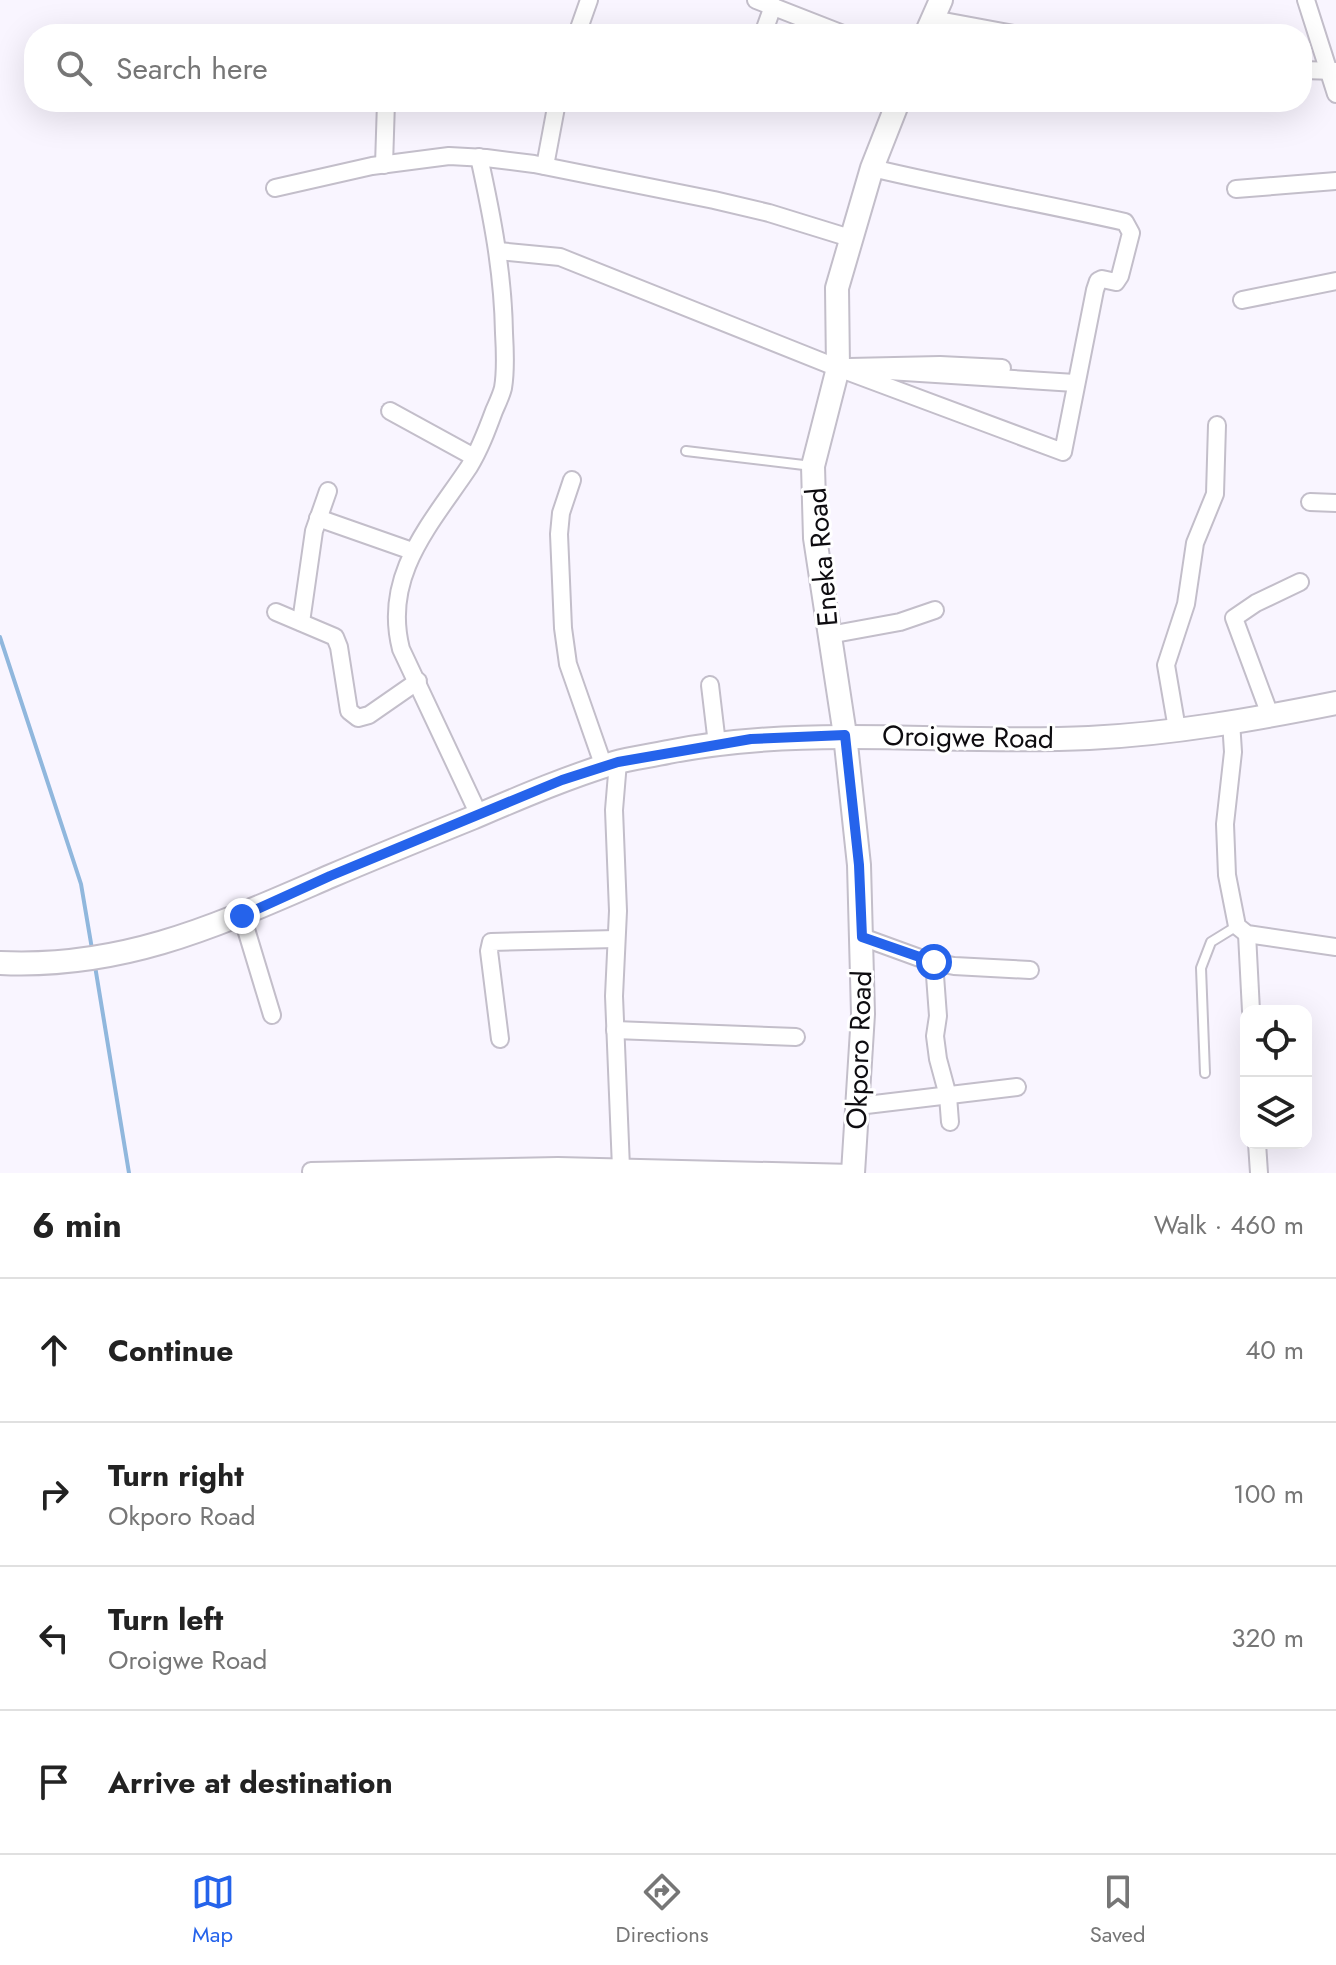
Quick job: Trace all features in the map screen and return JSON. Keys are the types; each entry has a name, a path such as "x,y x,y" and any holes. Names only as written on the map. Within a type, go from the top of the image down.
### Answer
{"street":[{"path":"581,24 589,0"},
{"path":"756,0 818,24"},
{"path":"1306,0 1333,71 1336,94"},
{"path":"767,24 773,6"},
{"path":"933,18 963,24"},
{"path":"1312,70 1333,71"},
{"path":"384,165 386,112"},
{"path":"545,166 555,112"},
{"name":"Eneka Road","path":"845,735 815,538 813,466 838,368 837,288 872,168 894,112"},
{"path":"275,188 384,165 449,156 479,157 545,166 742,206 850,238"},
{"path":"479,157 498,251 503,298 503,388 474,457 407,561 397,604 397,633 401,649 479,815"},
{"path":"498,251 560,257 838,368 1063,452 1098,281 1116,282 1120,276 1131,233 1125,222 872,168"},
{"path":"1236,189 1336,181"},
{"path":"1242,300 1336,281"},
{"path":"940,365 1002,368 987,368 838,368 940,365"},
{"path":"838,368 1075,383"},
{"path":"390,411 474,457"},
{"path":"1177,729 1166,665 1186,604 1195,543 1215,494 1217,425"},
{"path":"572,480 561,513 559,534 563,628 568,664 611,764 618,911 615,1030 621,1168"},
{"path":"301,622 318,518 328,491"},
{"path":"1310,502 1336,503"},
{"path":"318,518 412,551"},
{"path":"1270,715 1234,618 1256,603 1300,582"},
{"path":"829,635 900,622 935,610"},
{"path":"276,612 335,637 349,711 358,718 369,715 418,681"},
{"path":"710,685 717,744"},
{"name":"Oroigwe Road","path":"0,963 30,964 109,956 158,945 242,916 562,780 611,764 751,739 845,735 1089,738 1177,729 1336,703"},
{"path":"1231,721 1233,752 1225,849 1227,875 1242,930 1250,1005"},
{"name":"Okporo Road","path":"845,735 859,865 862,937 863,1014 853,1173"},
{"path":"242,916 272,1015"},
{"path":"1242,930 1336,947"},
{"path":"862,937 934,962 1030,970"},
{"path":"500,1039 490,966 491,942 616,939"},
{"path":"934,962 938,1016 935,1036 948,1096 950,1122"},
{"path":"615,1030 796,1037"},
{"path":"858,1106 1017,1087"},
{"path":"1257,1149 1259,1173"},
{"path":"311,1171 621,1168 853,1173"}],"lane":[{"path":"686,451 813,466"},
{"path":"1205,1073 1201,968 1211,942 1242,930"}],"waterway":[{"path":"0,637 81,884 92,949"},
{"path":"95,966 129,1173"}],"route":[{"path":"242,916 562,780 618,762 751,739 845,735 859,865 862,937 934,962"}]}
